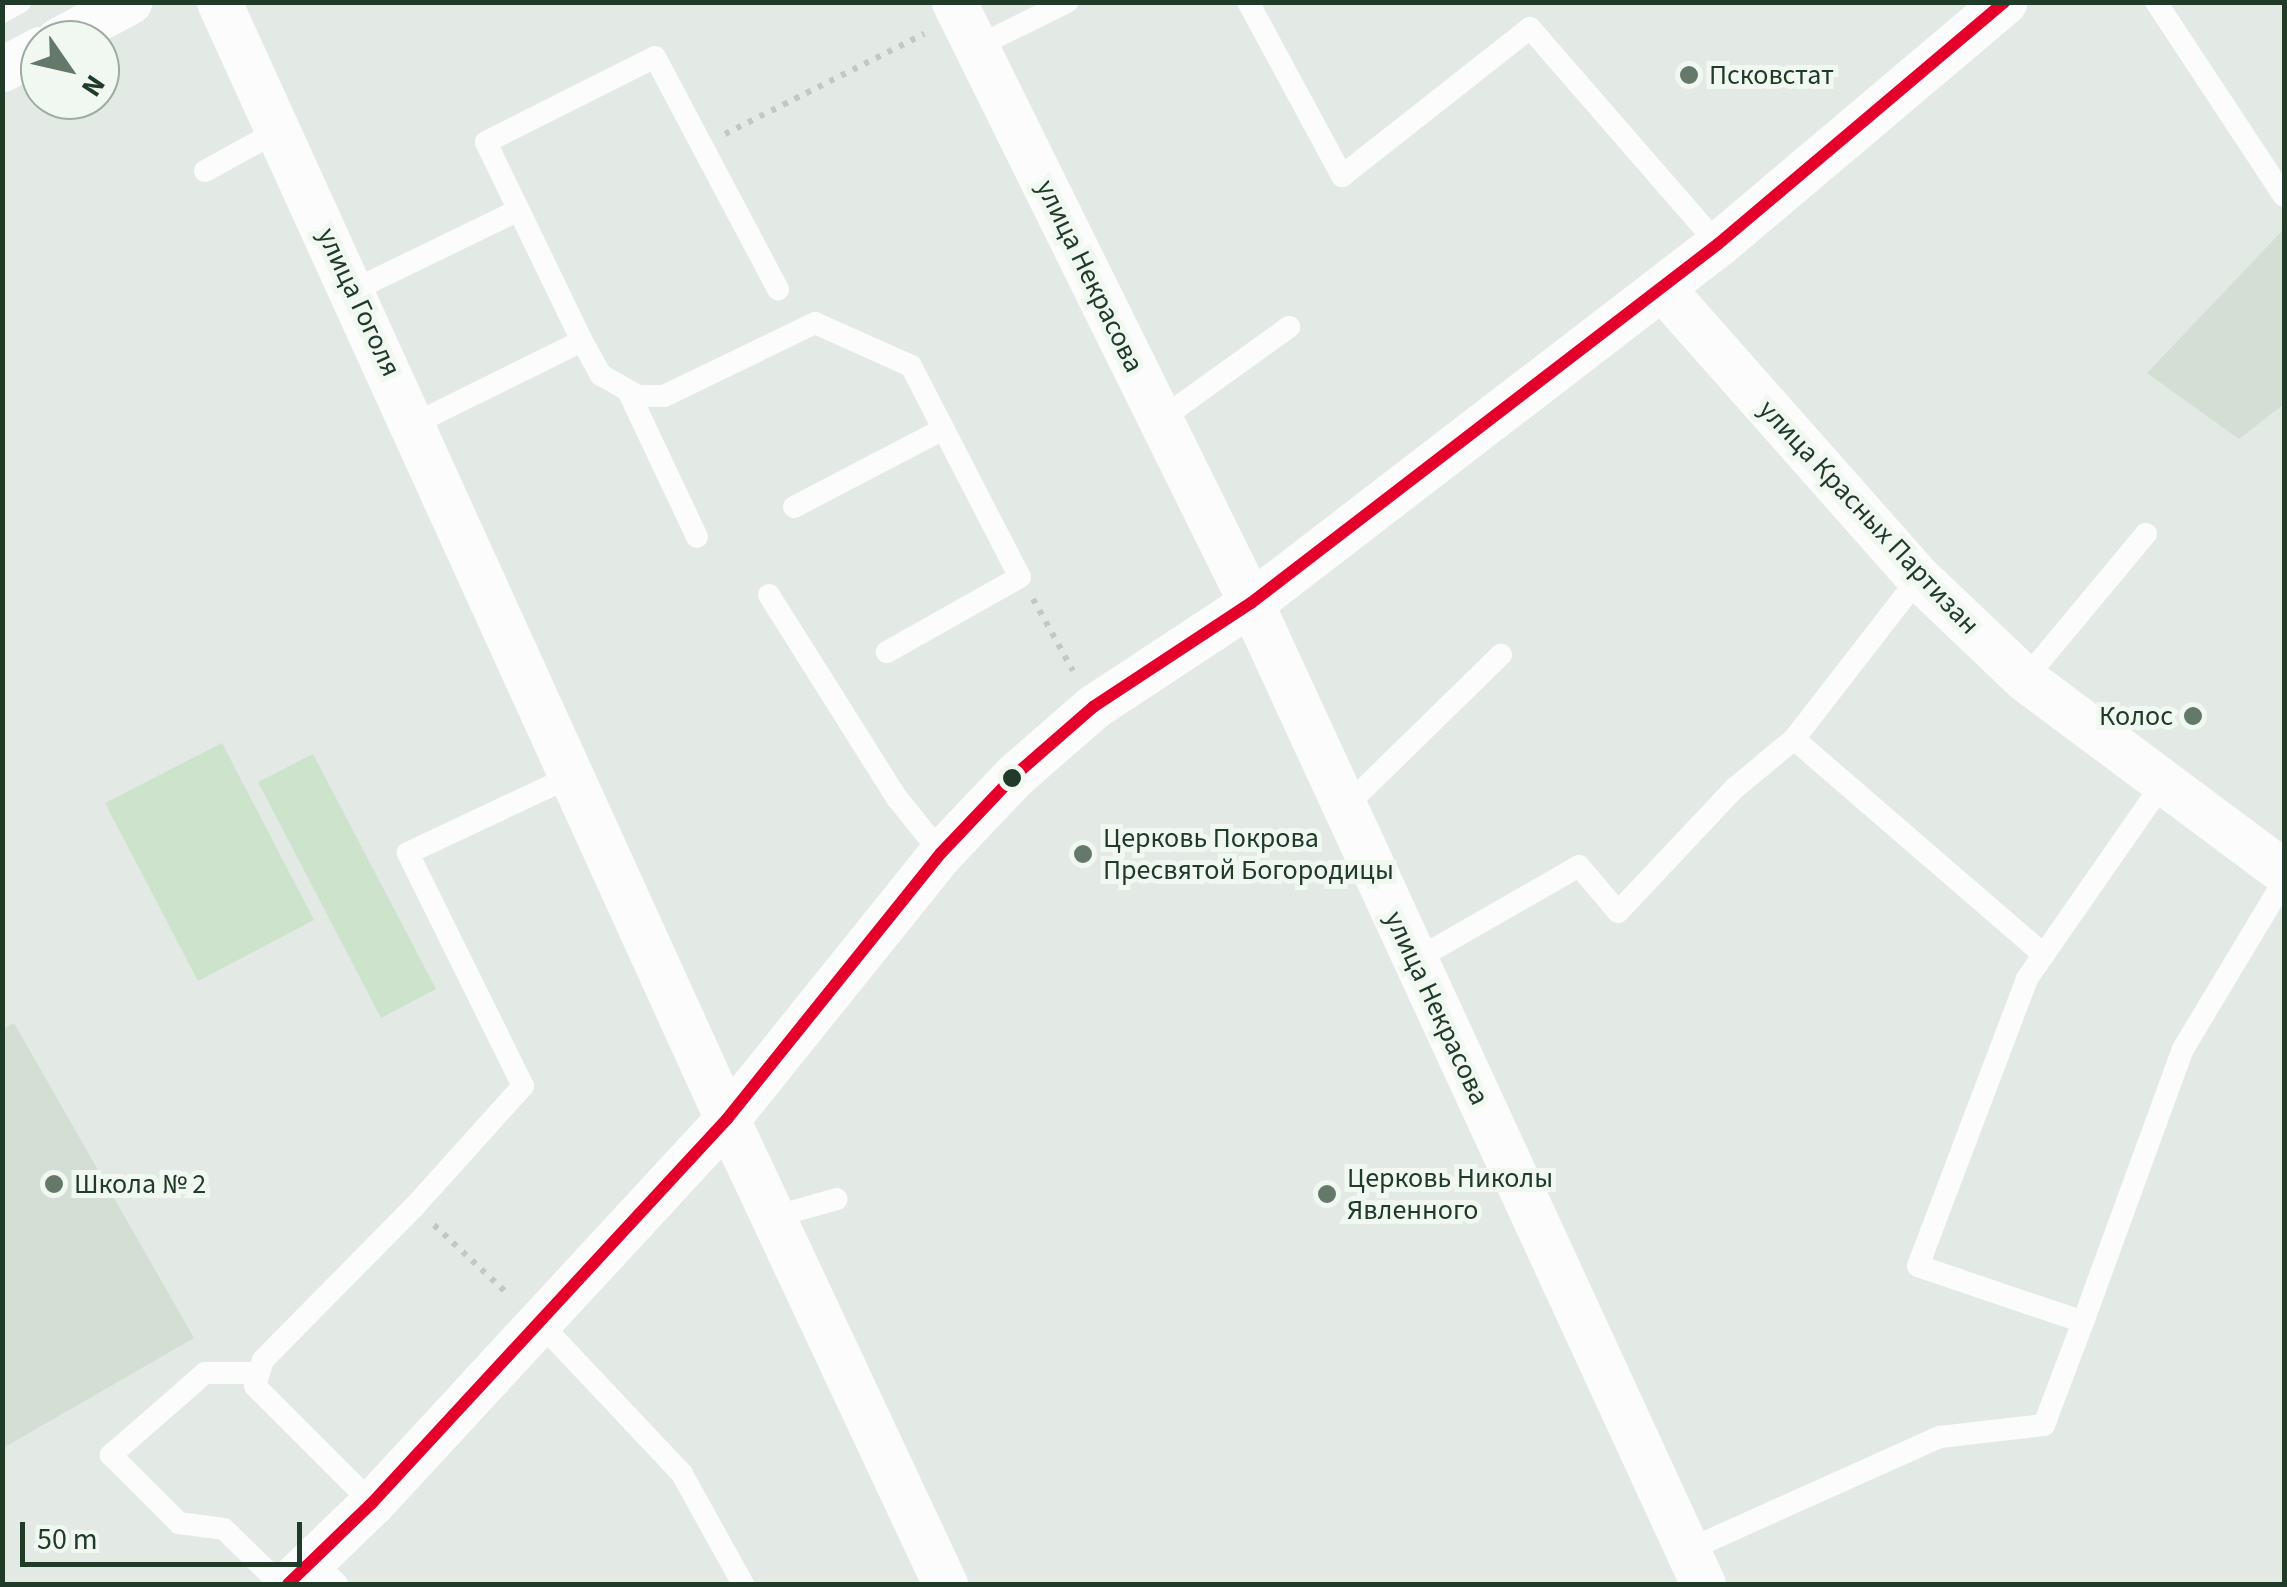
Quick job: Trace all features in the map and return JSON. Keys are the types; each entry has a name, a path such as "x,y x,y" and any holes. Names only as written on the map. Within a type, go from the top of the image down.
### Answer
{"street":[{"path":"95,20 128,2"},
{"name":"улица Гоголя","path":"220,2 727,1119 944,1584"},
{"path":"305,1578 727,1119 942,853 1014,776 1093,708 1252,604 1662,288 2004,2"},
{"name":"улица Некрасова","path":"964,22 1252,604 1696,1568"},
{"name":"улица Красных Партизан","path":"1662,288 1919,578 2025,679 2282,869"}],"lane":[{"path":"2,12 20,2"},
{"path":"964,22 1067,2"},
{"path":"1248,2 1342,176 1530,28 1718,244"},
{"path":"2156,2 2284,196"},
{"path":"778,288 655,58 486,142 602,375 629,392 664,396 815,323 911,366 1020,577 887,652"},
{"path":"205,170 280,130"},
{"path":"354,290 518,210"},
{"path":"1161,420 1289,327"},
{"path":"414,424 582,340"},
{"path":"629,392 697,537"},
{"path":"794,507 943,429"},
{"path":"2025,679 2146,534"},
{"path":"1415,960 1579,866 1618,912 1735,788 1794,739 1919,578"},
{"path":"769,595 897,798 942,853"},
{"path":"1345,807 1501,655"},
{"path":"1794,739 2044,955"},
{"path":"372,1503 256,1386 259,1372 263,1360 414,1207 523,1086 408,853 572,776"},
{"path":"2082,1322 1918,1266 2027,979 2163,783"},
{"path":"1696,1568 1940,1437 2044,1425 2183,1049 2282,869"},
{"path":"773,1217 837,1199"},
{"path":"539,1322 682,1474 743,1584"},
{"path":"259,1372 205,1372 112,1454 179,1523 224,1529 305,1578"}],"path":[{"path":"702,146 964,22"},
{"path":"1020,577 1093,708"},
{"path":"414,1207 539,1322"}],"shaded area":[{"path":"2284,229 2284,404 2239,439 2147,373"},
{"name":"Школа № 2","path":"14,1023 194,1338 3,1448 2,1030"}],"green space":[{"path":"222,743 314,920 198,981 105,803"},
{"path":"313,754 436,989 381,1018 258,782"}],"transit line":[{"path":"288,1584 372,1503 727,1119 941,853 1014,776 1093,707 1251,603 1718,244 2004,2"}],"place":[{"name":"Псковстат","path":"1689,75"},
{"name":"Колос","path":"2193,716"},
{"name":"Церковь Покрова Пресвятой Богородицы","path":"1083,854"},
{"name":"Школа № 2","path":"54,1184"},
{"name":"Церковь Николы Явленного","path":"1327,1194"}]}
